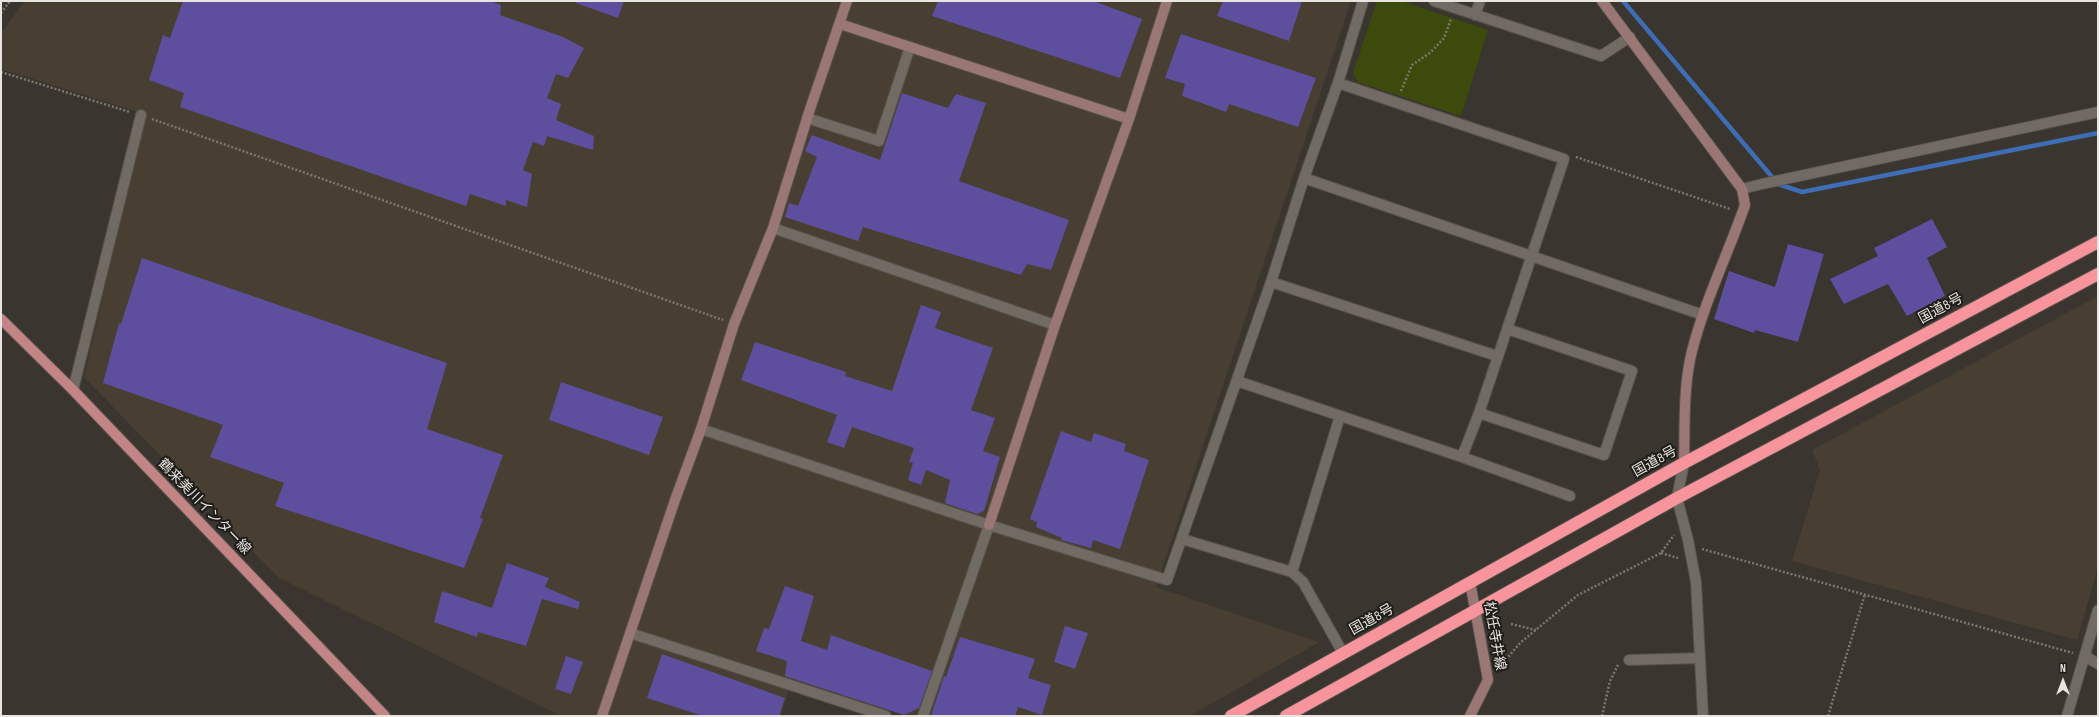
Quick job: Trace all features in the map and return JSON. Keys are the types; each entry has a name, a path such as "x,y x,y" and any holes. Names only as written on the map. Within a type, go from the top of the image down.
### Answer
{"highway":[{"name":"国道8号","path":"1231,716 1684,463 2098,242"},
{"path":"1286,716 1677,498 2098,274"}],"main road":[{"name":"鶴来美川インター線","path":"1,319 73,390 385,716"}],"street":[{"path":"602,716 701,429 734,324 773,228 807,118 847,1"},
{"path":"923,716 989,525 1055,325 1168,1"},
{"path":"701,429 989,525 1167,580 1271,282 1304,178 1338,84 1363,1"},
{"path":"1434,1 1601,56 1630,37"},
{"path":"1475,14 1480,1"},
{"path":"1602,1 1742,189 1745,205 1703,315 1692,352 1686,390 1684,463 1677,498 1696,582 1703,716"},
{"path":"840,24 1128,119"},
{"path":"807,118 879,141 910,47"},
{"path":"1338,84 1564,159 1479,413 1462,457"},
{"path":"1742,189 2098,112"},
{"path":"73,390 141,115"},
{"path":"1304,178 1703,315"},
{"path":"773,228 1055,325"},
{"path":"1271,282 1497,356"},
{"path":"1479,413 1604,455 1632,371 1507,329"},
{"path":"1237,381 1462,457 1570,496"},
{"path":"1292,572 1340,416"},
{"path":"1182,539 1292,572 1303,582 1343,653"},
{"name":"松任寺井線","path":"1470,582 1488,680 1470,716"},
{"path":"2067,716 2098,610"},
{"path":"630,632 886,716"},
{"path":"2085,656 2098,664"},
{"path":"1629,660 1700,658"}],"path":[{"path":"1,13 10,1"},
{"path":"1396,103 1412,65 1431,52 1444,38 1454,7"},
{"path":"1,72 141,115 734,324"},
{"path":"1564,159 1568,155 1742,213"},
{"path":"1488,680 1520,643 1578,595 1661,553 1677,531"},
{"path":"1689,546 2085,656"},
{"path":"1661,553 1692,561"},
{"path":"1828,716 1865,594"},
{"path":"1511,624 1536,630"},
{"path":"1602,716 1610,681 1618,664 1629,660"}],"shaded area":[{"path":"25,1 1351,1 1156,587 1319,642 1190,716 910,716 791,682 781,716 561,716 279,578 84,377 145,114 1,69 1,33"},
{"path":"2098,296 2098,567 2077,640 1792,561 1820,470 1812,450"}],"green space":[{"path":"1377,1 1401,1 1488,30 1461,116 1358,82 1353,73"}],"building":[{"path":"183,1 490,1 501,5 500,15 563,37 584,48 568,78 556,74 547,98 561,104 556,120 594,136 593,150 547,136 544,146 533,142 523,170 532,174 527,207 506,200 506,206 470,194 466,206 180,107 184,93 149,80 163,35 170,38"},
{"path":"576,1 624,1 618,18 576,3"},
{"path":"938,1 1093,1 1142,19 1120,78 932,16"},
{"path":"1223,1 1302,1 1289,41 1217,16"},
{"path":"1181,34 1316,78 1298,127 1229,104 1226,112 1182,96 1185,84 1165,78"},
{"path":"902,93 948,108 956,94 986,103 959,181 1069,220 1051,270 1027,264 1021,275 863,227 858,241 785,217 789,203 798,206 817,157 805,151 812,135 880,160"},
{"path":"1932,219 1947,247 1927,258 1945,296 1907,316 1888,284 1844,304 1830,279 1878,256 1874,248"},
{"path":"1788,244 1824,254 1798,342 1755,330 1754,333 1714,319 1729,271 1775,287"},
{"path":"142,258 447,363 427,429 503,455 480,518 483,519 464,568 275,506 284,483 210,457 223,425 103,383 119,323 121,324"},
{"path":"921,305 941,312 935,328 993,348 971,410 995,418 983,451 1000,457 984,511 977,514 945,503 950,480 926,470 921,485 908,480 913,463 909,462 914,448 852,427 844,448 827,442 837,415 741,380 755,342 846,372 845,376 892,391"},
{"path":"561,382 663,417 649,455 549,420"},
{"path":"1061,431 1091,442 1094,433 1126,444 1124,451 1149,460 1120,549 1093,540 1091,548 1061,540 1062,538 1036,527 1037,522 1030,519"},
{"path":"507,563 549,578 545,587 580,602 578,609 542,599 526,646 478,632 477,637 434,622 442,591 492,608"},
{"path":"785,586 814,596 801,641 827,650 831,635 932,671 919,708 904,715 785,676 787,661 756,651 764,628 769,629"},
{"path":"1065,626 1088,633 1075,669 1054,662"},
{"path":"960,637 1035,659 1028,678 1051,685 1042,715 1018,707 1015,716 931,716 944,676 946,677"},
{"path":"662,654 785,698 779,716 703,716 647,698"},
{"path":"566,656 583,662 571,694 555,689"}],"waterway":[{"path":"1623,1 1778,184 1802,192 2098,133"}]}
